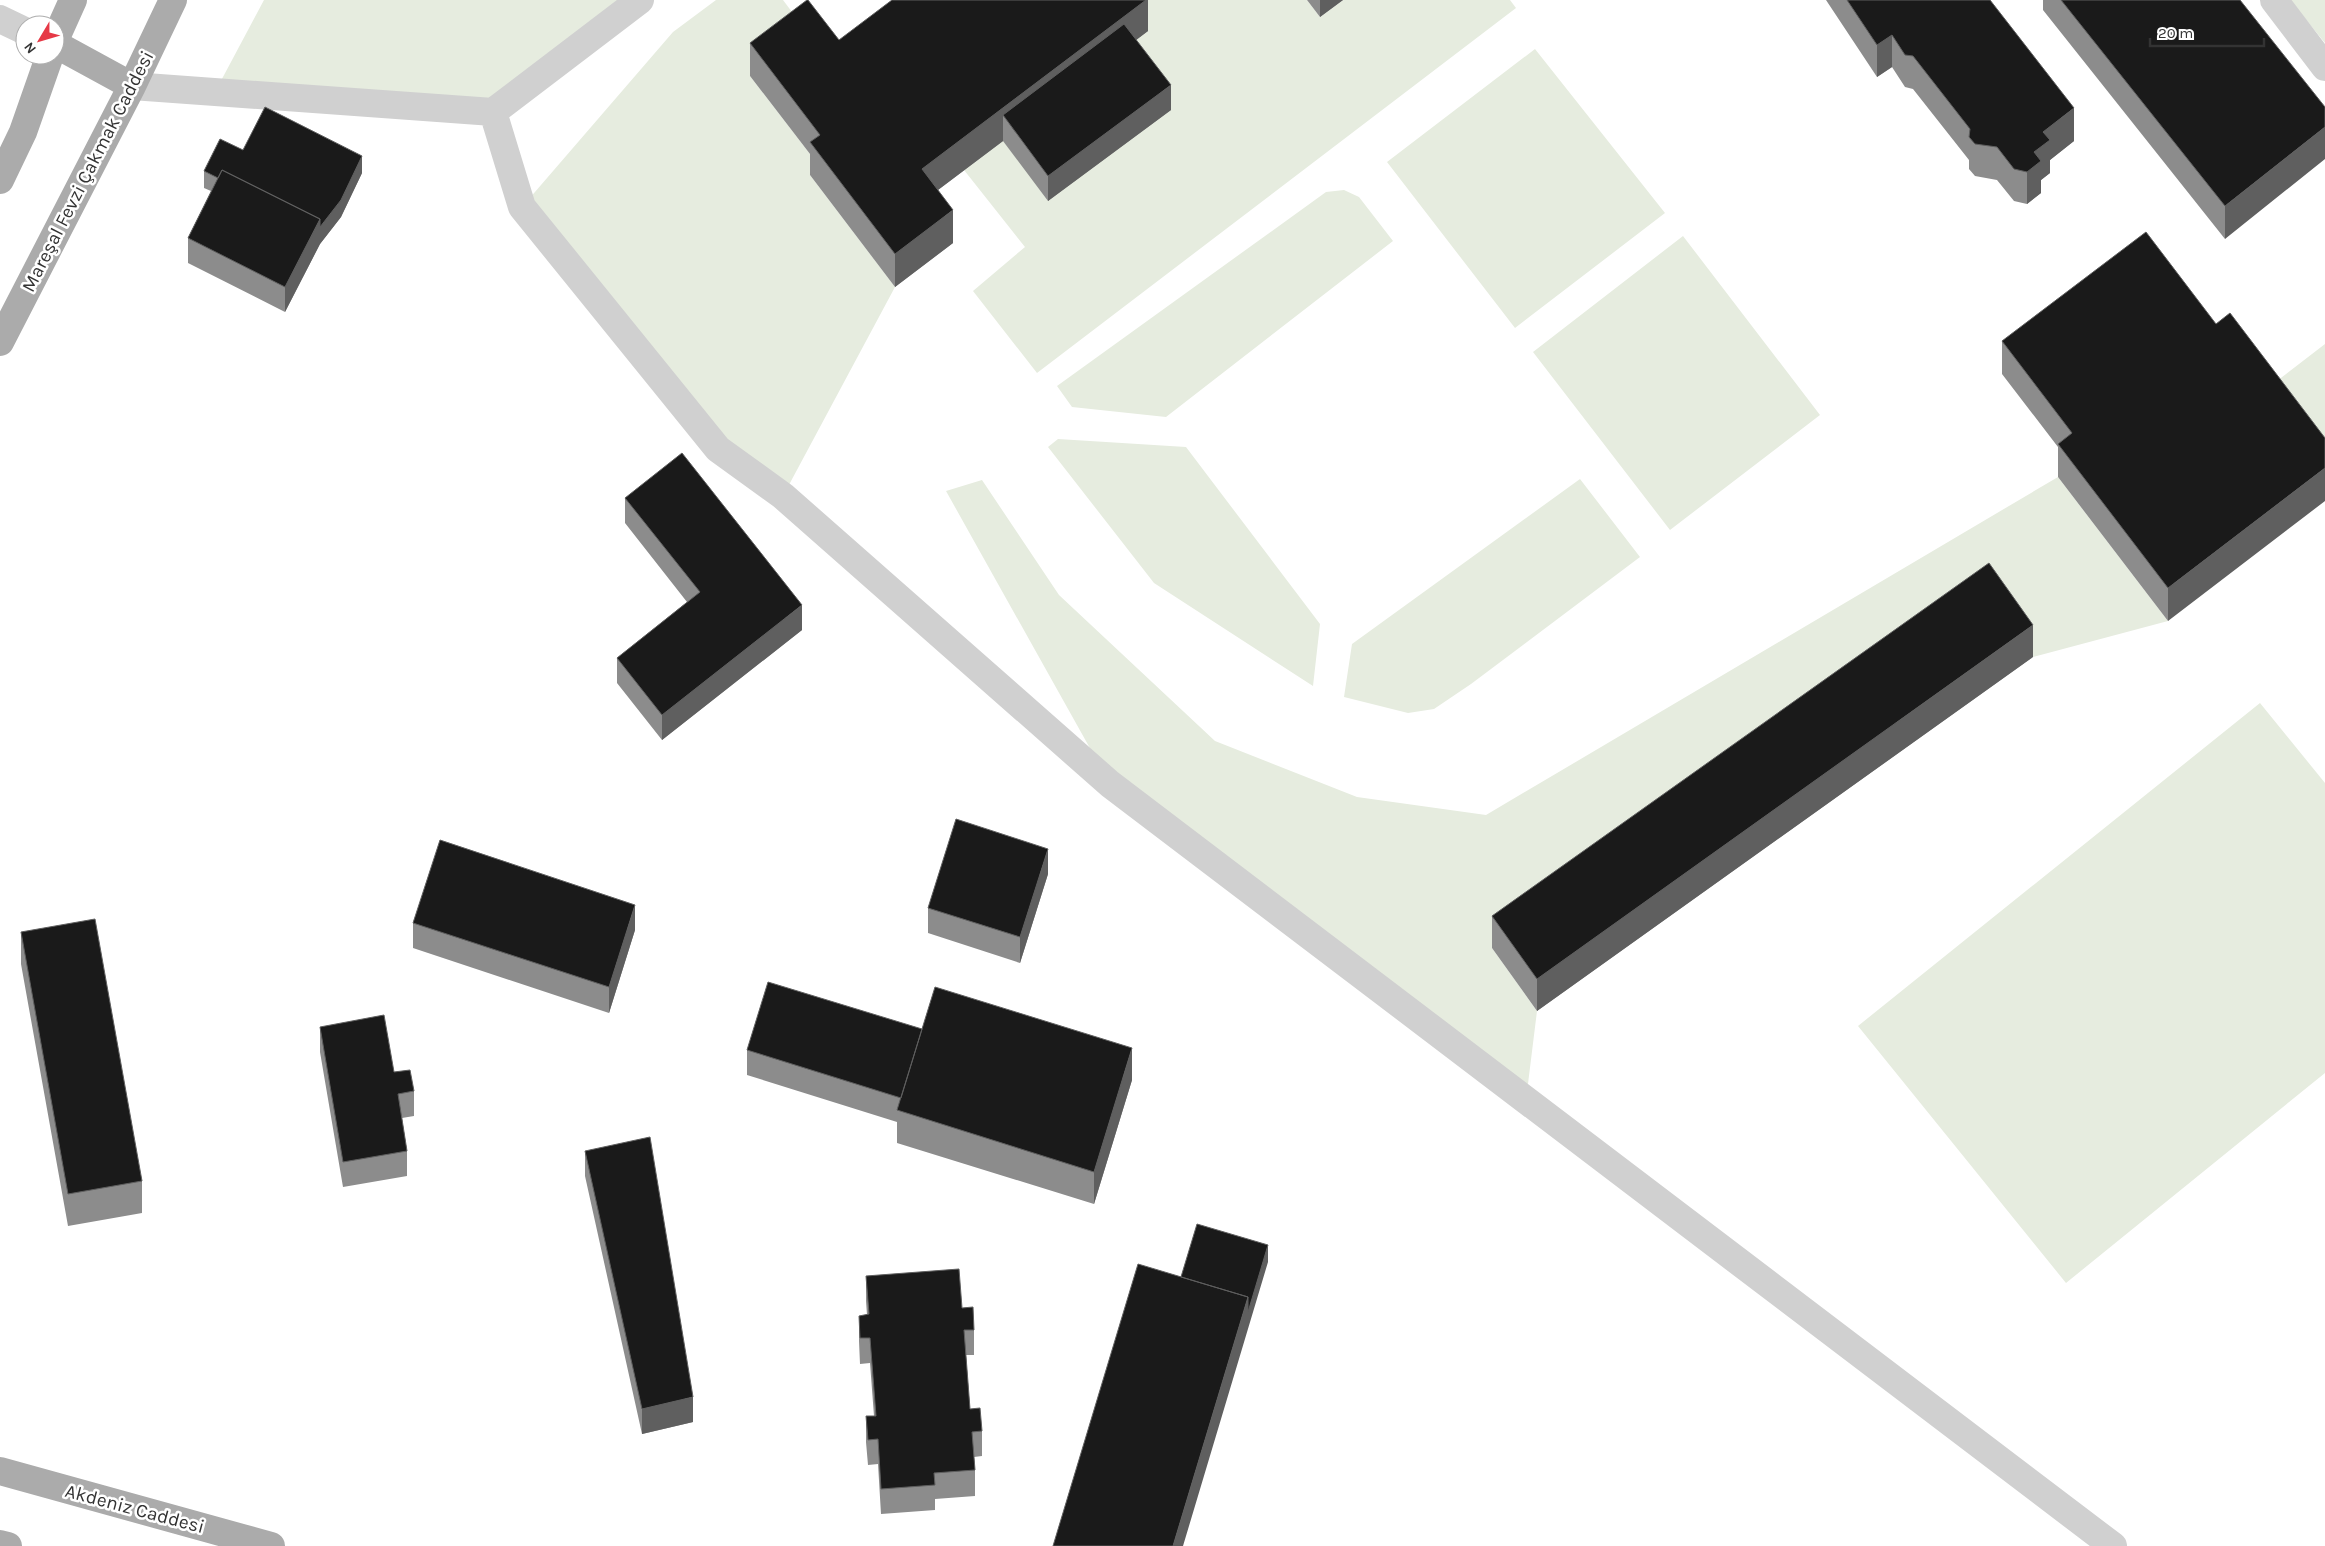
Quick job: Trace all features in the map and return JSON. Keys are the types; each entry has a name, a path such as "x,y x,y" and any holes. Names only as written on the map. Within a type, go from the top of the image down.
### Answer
{"main road":[{"path":"65,18 73,0"},
{"name":"Mareşal Fevzi Çakmak Caddesi","path":"0,342 132,86 173,0"},
{"path":"65,49 132,86"},
{"path":"0,180 23,132 46,65"},
{"name":"Akdeniz Caddesi","path":"0,1471 271,1546"},
{"path":"0,1544 8,1546"}],"street":[{"path":"132,86 493,112 640,0"},
{"path":"2274,0 2325,67"},
{"path":"0,20 15,27"},
{"path":"493,112 522,207 718,449 782,496 1110,784 2112,1546"}],"shaded area":[{"path":"264,0 640,0 493,112 215,92"},
{"path":"716,0 783,0 807,32 750,76 820,167 810,175 895,287 783,496 718,449 522,207 673,32"},
{"path":"1139,0 1307,0 1320,17 1343,0 1510,0 1516,8 1037,373 973,291 1025,247 964,170 1148,31"},
{"path":"2290,0 2325,0 2325,43"},
{"path":"1535,49 1665,213 1515,328 1387,162"},
{"path":"1344,190 1359,197 1393,241 1166,417 1072,407 1057,386 1326,192"},
{"path":"1683,236 1820,415 1670,530 1533,352"},
{"path":"2325,344 2325,471 2264,391"},
{"path":"1058,439 1186,447 1320,624 1313,686 1154,583 1048,447"},
{"path":"2058,477 2168,621 2033,657 1492,948 1537,1011 1526,1100 1110,784 946,491 982,480 1059,595 1215,741 1357,797 1486,815"},
{"path":"1580,479 1640,557 1471,684 1434,709 1408,713 1344,697 1352,644"},
{"path":"2260,703 2325,783 2325,1073 2066,1283 1858,1026"}],"building":[{"path":"807,0 839,40 892,0 1146,0 922,169 953,210 895,254 810,142 820,135 750,43"},
{"path":"1847,0 1990,0 2074,108 2043,132 2050,140 2034,152 2041,161 2027,172 2014,169 1997,147 1975,144 1969,137 1970,129 1913,56 1905,55 1892,35 1877,45"},
{"path":"2061,0 2240,0 2325,107 2325,127 2225,206"},
{"path":"1124,24 1171,85 1048,176 1003,115"},
{"path":"265,107 362,156 341,200 320,227 320,219 222,170 218,178 204,171 220,139 243,150"},
{"path":"222,170 320,219 285,287 188,238"},
{"path":"2146,232 2216,324 2230,313 2325,438 2325,468 2168,588 2058,444 2072,433 2002,341"},
{"path":"682,453 802,605 662,715 617,658 700,592 625,498"},
{"path":"1989,563 2033,625 1537,979 1492,916"},
{"path":"956,819 1048,849 1020,937 928,908"},
{"path":"440,840 635,905 609,987 413,923"},
{"path":"95,919 142,1181 68,1194 21,932"},
{"path":"768,982 922,1029 901,1098 747,1050"},
{"path":"935,987 1132,1048 1094,1172 897,1110"},
{"path":"384,1015 394,1072 410,1070 414,1091 398,1094 407,1151 343,1162 320,1027"},
{"path":"650,1137 693,1397 642,1409 585,1151"},
{"path":"1197,1224 1268,1245 1248,1312 1248,1297 1181,1277"},
{"path":"1138,1264 1248,1297 1173,1546 1053,1546"},
{"path":"959,1269 962,1308 973,1307 974,1330 964,1330 970,1409 980,1408 982,1431 972,1432 975,1470 934,1473 935,1485 881,1489 878,1439 868,1440 866,1416 876,1416 870,1338 860,1338 859,1316 869,1314 866,1276"}]}
